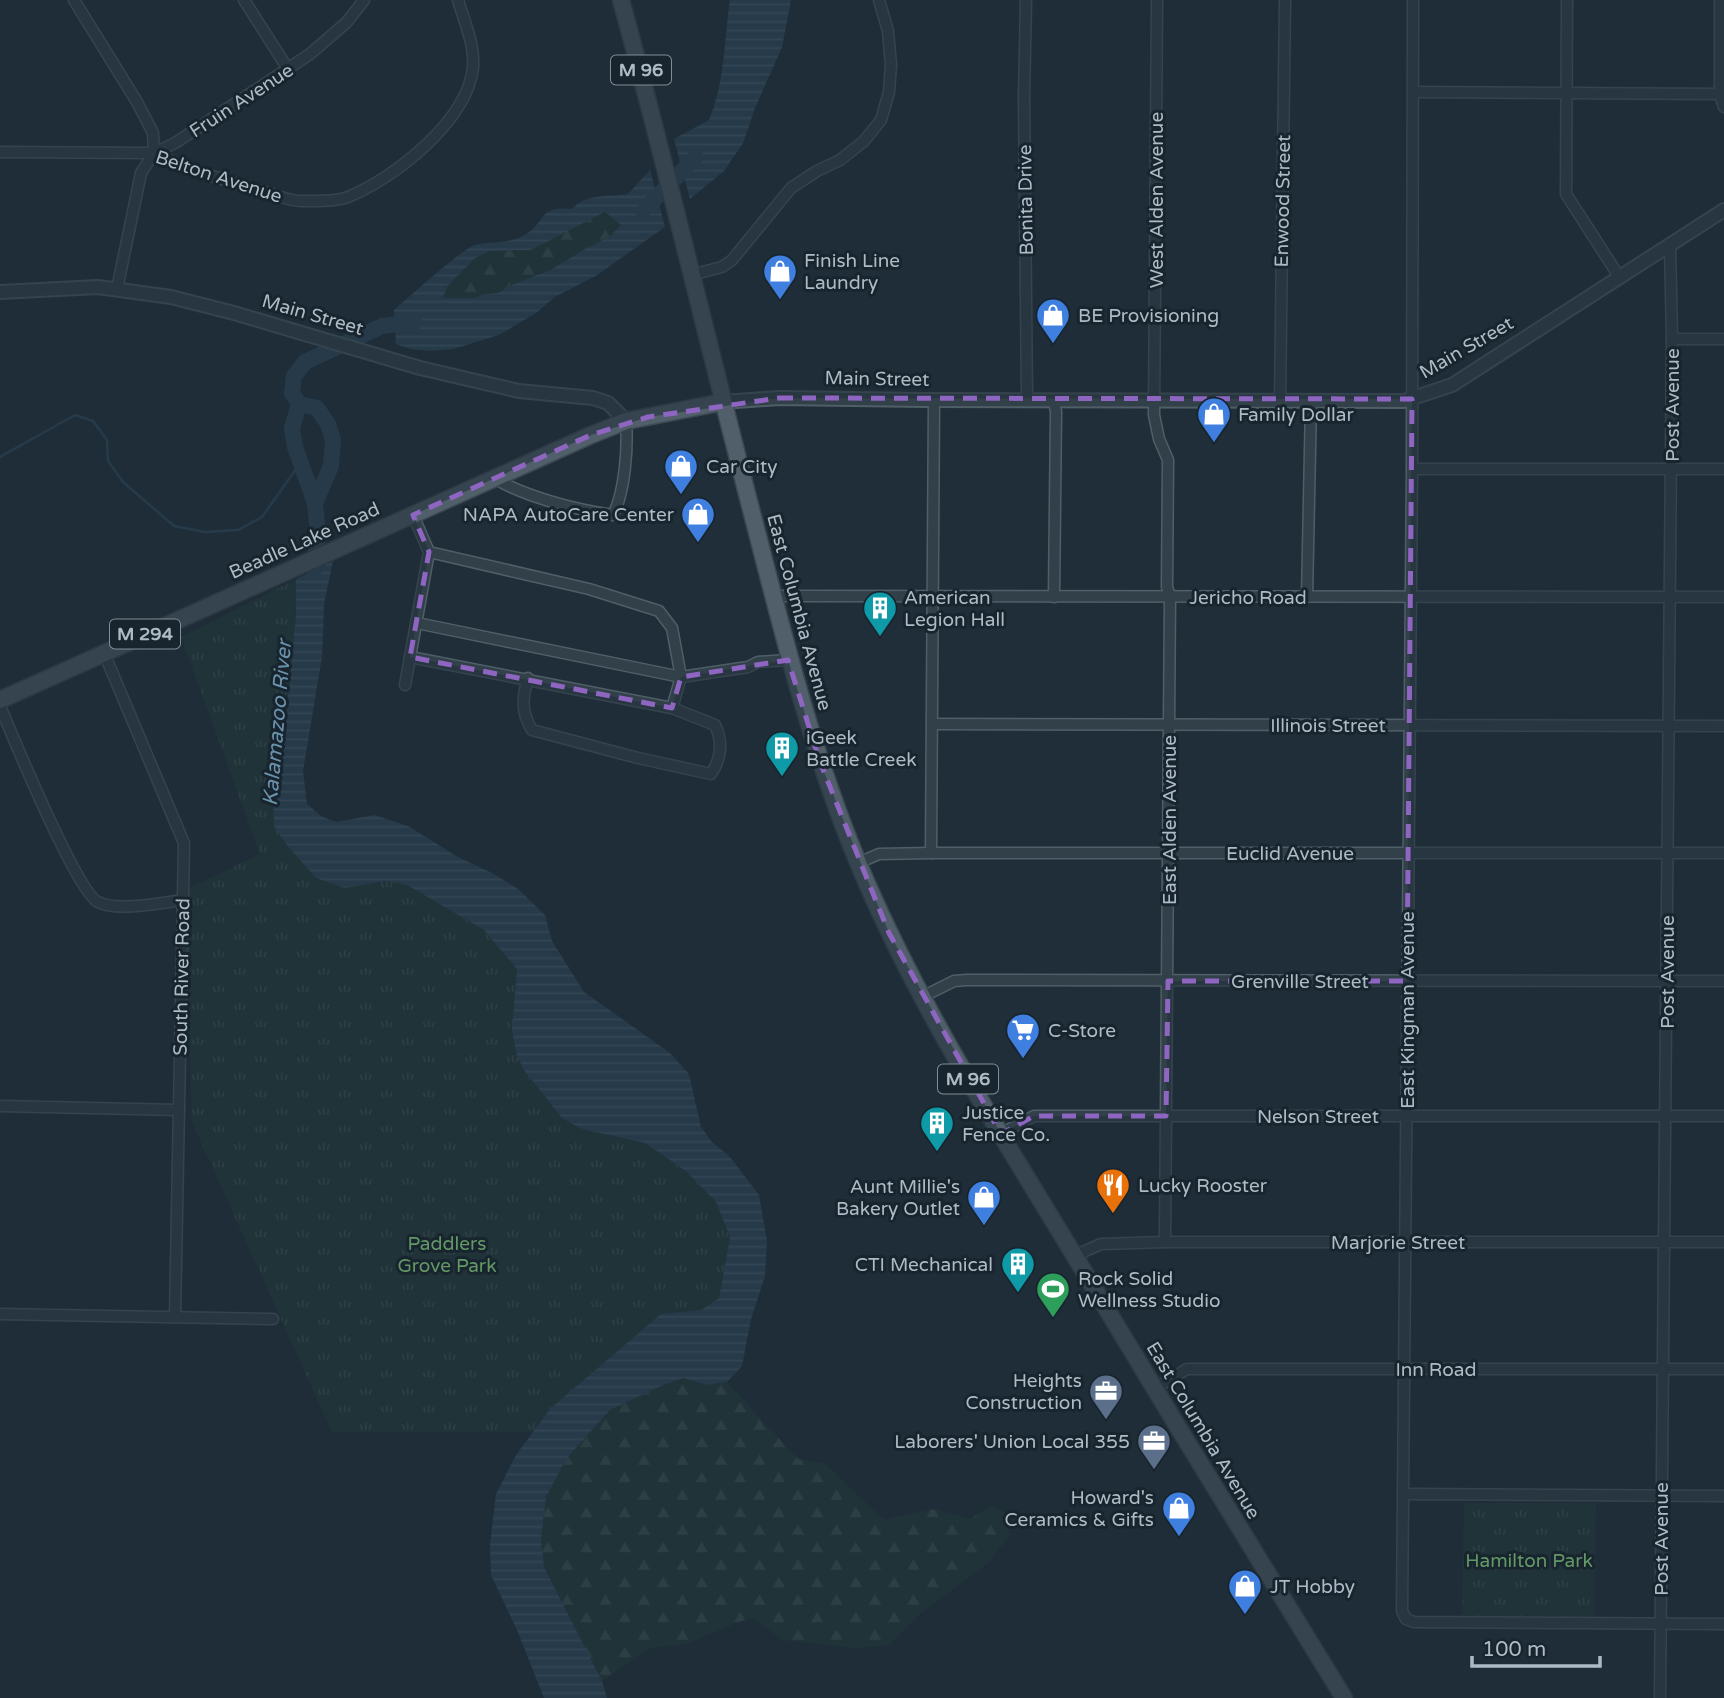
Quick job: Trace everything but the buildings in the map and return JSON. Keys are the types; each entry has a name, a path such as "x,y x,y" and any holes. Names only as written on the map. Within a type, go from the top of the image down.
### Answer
{"main road":[{"name":"East Columbia Avenue","path":"621,0 660,140 691,275 789,663 820,762 858,863 889,933 922,996 1001,1134 1344,1698"},
{"name":"Main Street","path":"626,421 723,402"},
{"name":"Beadle Lake Road","path":"0,700 626,421"}],"street":[{"path":"74,0 137,102 153,134 154,153 141,173 117,289"},
{"path":"244,0 288,69"},
{"name":"Fruin Avenue","path":"154,153 175,143 331,38 365,0"},
{"name":"Belton Avenue","path":"0,152 154,153 188,168 298,201 346,198 397,169 447,123 468,91 473,65 472,52 458,0"},
{"path":"691,275 722,267 732,260 791,188 840,160 864,141 881,120 889,92 891,65 888,31 878,0"},
{"name":"Bonita Drive","path":"1026,0 1024,97 1027,401"},
{"name":"West Alden Avenue","path":"1155,400 1157,0"},
{"name":"Enwood Street","path":"1280,402 1285,0"},
{"name":"East Kingman Avenue","path":"1413,0 1412,469 1402,1611 1406,1619 1414,1622 1660,1624"},
{"path":"1567,0 1566,194 1620,278"},
{"path":"1720,0 1720,94 1724,107"},
{"path":"1413,92 1720,94"},
{"name":"Main Street","path":"723,402 779,398 1280,402 1377,402 1412,399 1452,385 1724,210"},
{"name":"Post Avenue","path":"1660,1698 1672,339 1670,246"},
{"name":"Main Street","path":"0,292 68,287 117,289 171,297 420,368 519,391 593,398 608,403 626,421"},
{"path":"1672,339 1724,339"},
{"path":"931,853 934,400"},
{"name":"East Alden Avenue","path":"1155,400 1154,415 1159,439 1168,460 1167,587 1170,596 1165,1242"},
{"path":"1054,401 1054,597"},
{"path":"1307,597 1311,402"},
{"path":"494,478 508,486 546,499 613,515 618,505 627,439 626,421"},
{"path":"1412,469 1724,469"},
{"path":"405,685 429,552 413,515"},
{"path":"429,552 589,589 659,611 672,628 681,677 672,708"},
{"name":"Jericho Road","path":"772,596 1724,597"},
{"path":"417,623 681,677 751,666 758,662 789,663"},
{"name":"South River Road","path":"104,653 184,843 175,1317"},
{"path":"410,657 528,678 672,708 715,725 720,734 721,748 717,765 711,774 532,730 522,704 528,678"},
{"path":"0,706 72,866 91,898 99,904 121,906 183,900"},
{"name":"Illinois Street","path":"932,724 1724,726"},
{"name":"Euclid Avenue","path":"858,863 879,854 931,853 1724,853"},
{"name":"Grenville Street","path":"922,996 954,981 967,980 1724,981"},
{"path":"0,1106 179,1110"},
{"name":"Nelson Street","path":"1001,1134 1034,1116 1724,1116"},
{"name":"Marjorie Street","path":"1074,1256 1101,1244 1165,1242 1724,1242"},
{"path":"0,1314 273,1319"},
{"name":"Inn Road","path":"1154,1389 1187,1369 1724,1369"},
{"path":"1404,1494 1724,1496"},
{"path":"1660,1624 1724,1624"}],"highlighted area":[{"path":"779,398 1412,399 1407,981 1168,981 1166,1116 1034,1116 1001,1134 889,933 820,762 788,660 681,677 672,708 410,657 429,552 413,515 591,435 648,417"}],"green space":[{"path":"605,212 621,225 609,237 550,270 498,293 474,298 442,298 447,287 474,259 490,251 531,250"},
{"name":"Paddlers Grove Park","path":"296,579 290,689 273,799 345,888 386,881 407,885 484,930 517,969 582,1129 645,1143 687,1172 716,1202 730,1237 719,1298 701,1310 661,1314 551,1408 533,1432 332,1432 192,1122 187,968 189,888 260,854 181,637"},
{"path":"683,1378 707,1385 727,1382 798,1459 824,1463 884,1520 933,1509 970,1519 990,1506 1008,1513 1009,1536 988,1563 920,1614 889,1645 855,1648 782,1640 753,1618 687,1644 650,1648 602,1681 544,1567 541,1539 546,1497 566,1459 610,1410"},
{"name":"Hamilton Park","path":"1464,1503 1596,1503 1594,1617 1462,1617"}],"water":[{"path":"730,0 791,0 782,47 743,143 724,171 690,199 674,139 709,120 721,76"},
{"path":"650,170 665,227 597,275 555,297 536,313 499,335 453,349 431,351 410,349 396,344 394,310 468,248 523,236 531,231 547,212 561,208 572,209 591,198 628,194","holes":["605,212 621,225 609,237 550,270 498,293 474,298 443,298 447,287 474,259 490,251 531,250"]},
{"path":"333,561 324,604 322,657 303,771 307,804 321,816 336,822 374,815 408,826 518,889 545,915 552,941 584,992 670,1053 689,1074 701,1127 712,1142 730,1157 759,1195 767,1241 765,1276 751,1319 742,1366 727,1382 707,1385 683,1378 610,1410 566,1459 546,1497 541,1539 544,1567 602,1681 607,1698 544,1698 517,1630 491,1575 490,1545 496,1494 516,1455 551,1408 661,1314 701,1310 719,1298 730,1237 716,1202 687,1172 645,1143 582,1129 562,1118 524,1070 517,1056 512,1031 517,969 484,930 407,885 386,881 345,888 316,878 274,826 273,799 286,718 296,615 296,579"}],"waterway":[{"name":"Kalamazoo River","path":"643,211 696,157"},
{"name":"Kalamazoo River","path":"314,569 318,533 315,503 331,466 333,440 328,424 317,408 299,404 292,393 294,376 305,362 382,326 414,322"},
{"name":"Kalamazoo River","path":"299,404 292,428 295,447 315,503"},
{"path":"0,457 75,415 93,421 107,440 108,461 123,482 174,526 205,532 238,530 262,517 301,462"}],"place":[{"name":"Finish Line Laundry","path":"780,301"},
{"name":"BE Provisioning","path":"1053,345"},
{"name":"Family Dollar","path":"1214,444"},
{"name":"Car City","path":"681,496"},
{"name":"NAPA AutoCare Center","path":"698,544"},
{"name":"American Legion Hall","path":"880,638"},
{"name":"iGeek Battle Creek","path":"782,778"},
{"name":"C-Store","path":"1023,1060"},
{"name":"Justice Fence Co.","path":"937,1153"},
{"name":"Lucky Rooster","path":"1113,1215"},
{"name":"Aunt Millie's Bakery Outlet","path":"984,1227"},
{"name":"CTI Mechanical","path":"1018,1294"},
{"name":"Rock Solid Wellness Studio","path":"1053,1319"},
{"name":"Heights Construction","path":"1106,1421"},
{"name":"Laborers' Union Local 355","path":"1154,1471"},
{"name":"Howard's Ceramics & Gifts","path":"1179,1538"},
{"name":"JT Hobby","path":"1245,1616"}]}
